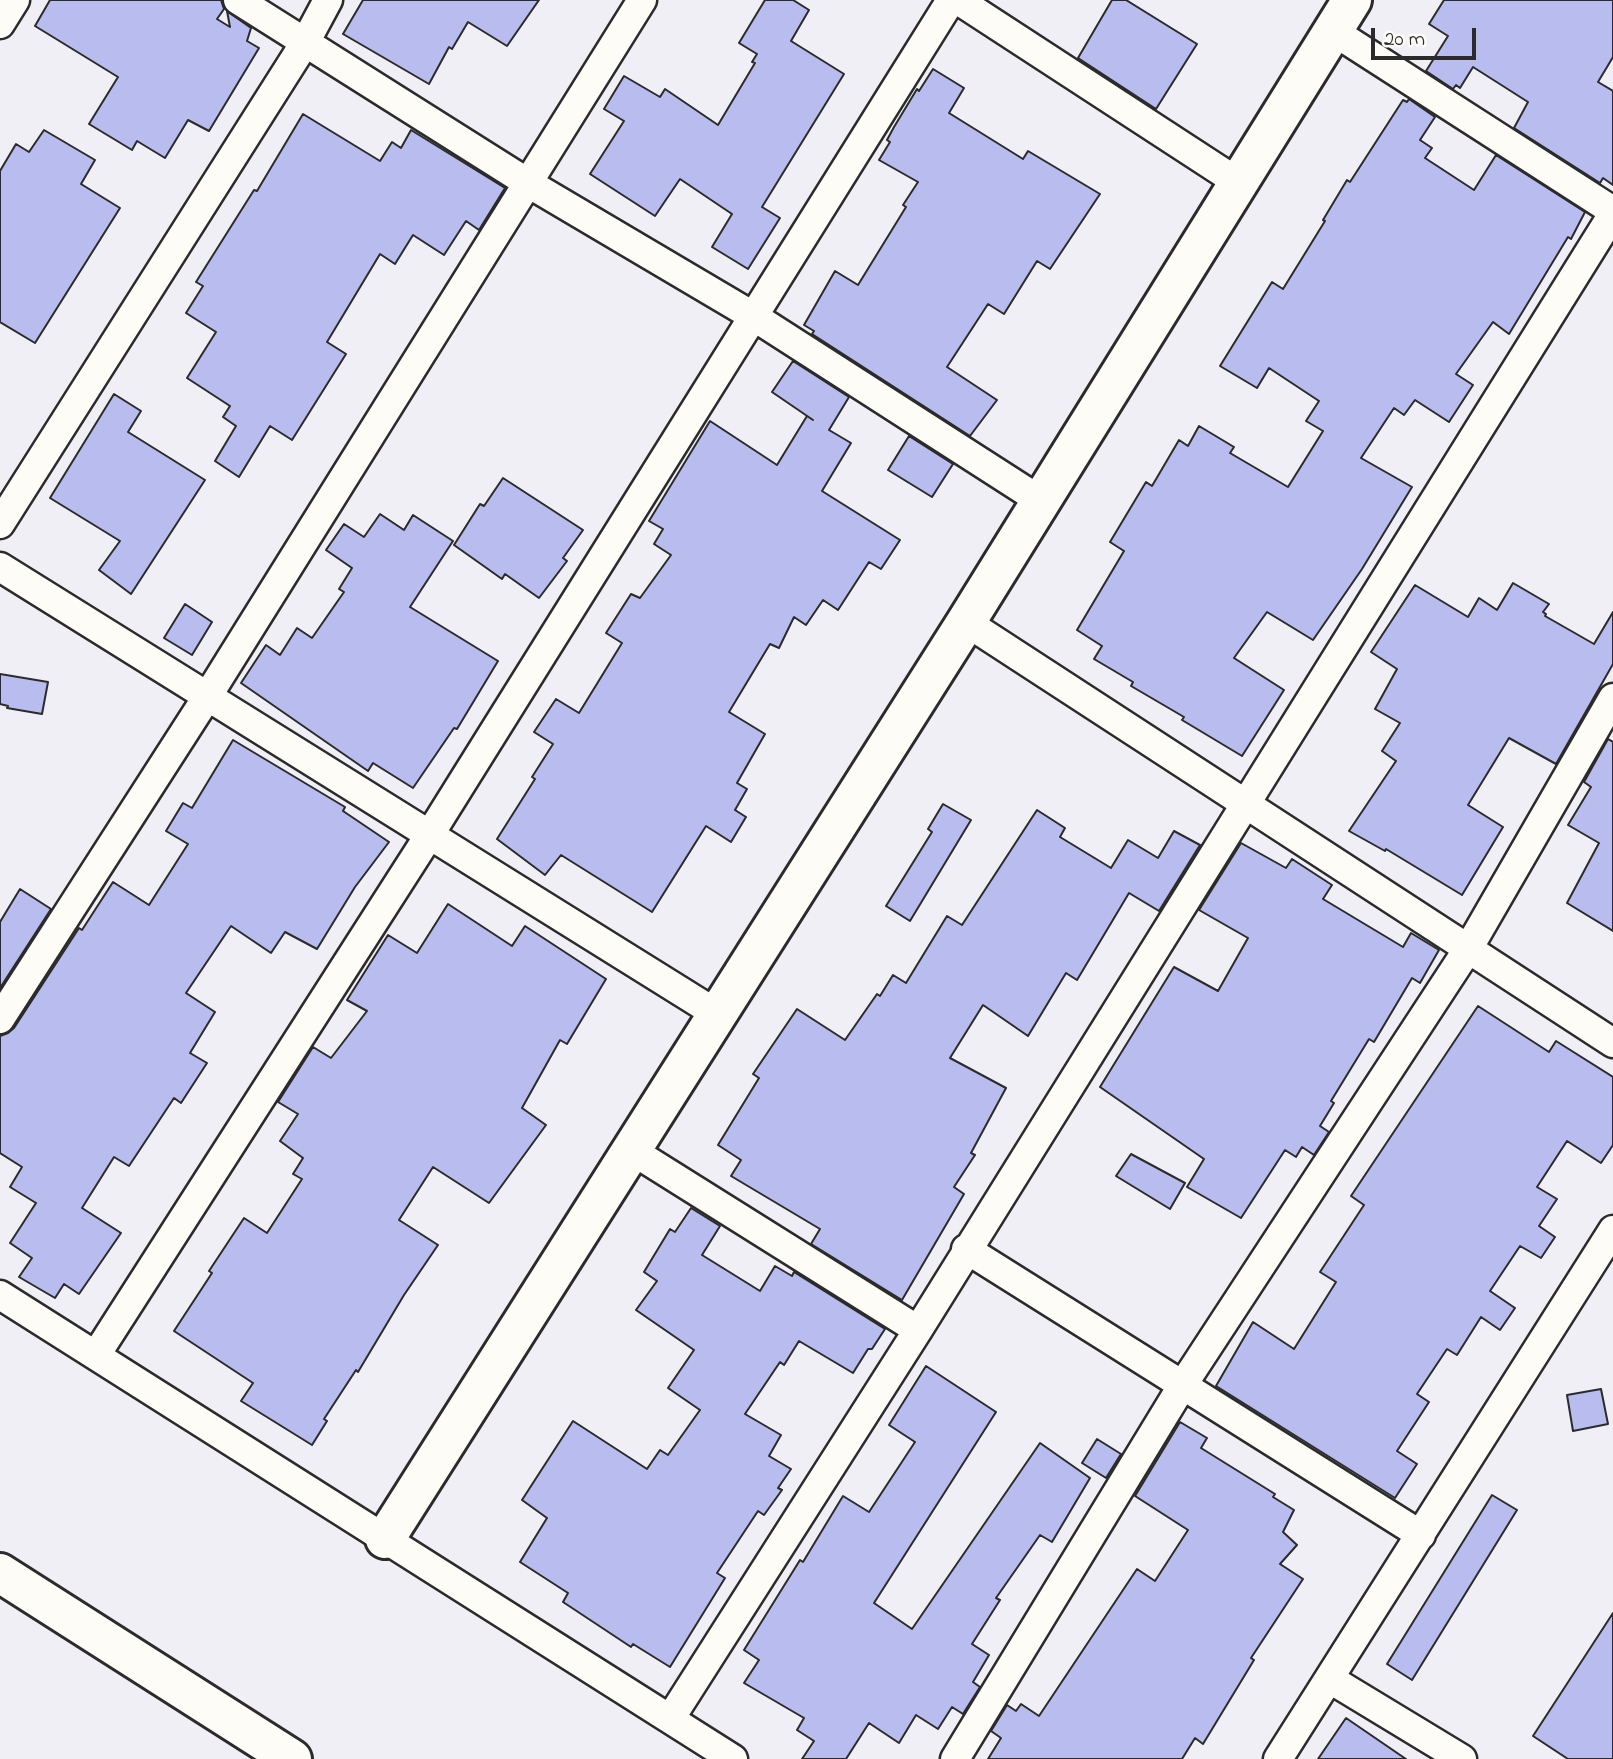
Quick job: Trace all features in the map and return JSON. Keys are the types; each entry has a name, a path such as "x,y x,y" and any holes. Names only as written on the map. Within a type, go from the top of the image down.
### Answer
{"street":[{"path":"0,24 15,0"},
{"path":"238,0 528,183 753,316 1041,501"},
{"path":"0,524 306,41 328,0"},
{"path":"0,1019 206,697 642,0"},
{"path":"96,1355 430,834 951,0"},
{"path":"958,0 1239,183"},
{"path":"385,1539 966,621 1343,15 1613,212 918,1330 670,1719"},
{"path":"0,567 717,1014"},
{"path":"966,621 1613,1043"},
{"path":"955,1759 1182,1386 1468,948 1613,698"},
{"path":"631,1150 918,1330"},
{"path":"1278,1759 1613,1230"},
{"path":"966,1250 1421,1535"},
{"path":"0,1295 733,1759"},
{"path":"0,1573 292,1759"},
{"path":"1330,1679 1462,1759"}],"building":[{"path":"50,0 221,0 224,9 217,19 230,27 227,11 251,28 247,41 259,48 209,131 188,120 165,158 137,141 132,150 89,124 118,77 35,26"},
{"path":"363,0 539,0 507,46 468,22 452,49 449,47 429,84 343,34"},
{"path":"765,0 793,0 809,10 791,41 844,74 762,207 780,218 748,269 712,247 732,214 680,179 655,216 590,174 624,121 604,109 624,76 660,97 665,89 718,125 755,63 752,62 757,54 739,43"},
{"path":"1112,0 1126,0 1197,44 1156,109 1078,58"},
{"path":"1444,0 1613,0 1613,57 1598,82 1613,91 1613,185 1603,178 1600,183 1514,128 1528,102 1473,67 1460,88 1456,85 1453,89 1426,71 1448,36 1429,24"},
{"path":"933,69 964,88 949,113 1023,159 1028,151 1100,194 1050,269 1037,261 1004,314 988,304 947,367 997,400 970,436 812,334 814,331 804,325 835,271 858,285 906,207 903,205 918,182 879,160 890,142 887,140 894,127 917,89 919,91"},
{"path":"1409,99 1435,117 1420,140 1432,148 1425,158 1474,190 1496,155 1585,212 1571,239 1568,237 1509,334 1493,322 1456,374 1473,385 1449,422 1415,400 1404,415 1394,408 1361,458 1412,487 1362,569 1313,640 1267,612 1234,658 1284,690 1242,756 1182,720 1184,717 1131,686 1133,682 1094,659 1102,646 1077,630 1124,551 1110,542 1146,482 1152,486 1179,440 1188,446 1199,426 1234,447 1230,453 1288,487 1323,431 1306,421 1319,401 1269,368 1257,388 1220,366 1272,282 1283,289 1347,180 1350,182 1403,100 1407,102"},
{"path":"303,114 380,161 392,142 401,148 411,130 505,188 479,230 466,221 444,255 413,235 395,264 380,254 327,342 346,354 292,440 270,426 239,477 215,461 236,426 223,417 230,406 187,378 216,332 186,313 203,286 196,282 254,190 257,191"},
{"path":"44,130 95,160 81,184 120,208 35,343 0,322 0,171 16,144 29,152"},
{"path":"793,361 849,397 829,430 851,443 822,491 900,540 881,569 869,562 838,610 823,600 806,625 794,617 779,648 770,644 729,712 765,734 737,783 747,789 735,810 746,817 731,842 706,826 652,912 561,855 545,875 497,839 535,779 532,777 553,744 534,732 556,699 579,713 622,643 606,633 631,594 640,598 671,555 654,544 663,529 649,521 710,421 777,465 807,416 813,420 772,392"},
{"path":"114,394 141,411 128,432 205,480 131,594 99,570 120,541 50,498"},
{"path":"909,436 953,464 932,497 888,470"},
{"path":"503,478 583,530 563,558 567,561 539,598 505,574 502,579 454,545 480,504 484,506"},
{"path":"380,514 404,530 413,515 453,541 410,607 498,661 457,729 454,728 413,788 373,763 368,771 241,683 266,645 280,655 297,628 312,638 344,592 339,589 352,568 326,550 344,524 364,537"},
{"path":"1513,583 1549,604 1543,612 1545,616 1594,644 1613,612 1613,664 1556,764 1509,738 1468,805 1503,827 1462,895 1386,849 1385,851 1349,831 1396,761 1382,751 1400,723 1375,709 1397,669 1371,652 1415,585 1468,617 1479,598 1497,610"},
{"path":"185,604 212,622 192,655 164,638"},
{"path":"0,674 48,682 42,714 7,708 8,706 0,704"},
{"path":"1608,739 1613,742 1613,931 1567,903 1599,843 1568,825 1591,787 1584,782"},
{"path":"233,740 345,807 343,811 389,842 355,887 317,949 285,932 271,953 231,926 186,993 215,1012 190,1053 207,1063 181,1103 174,1098 129,1166 114,1157 82,1208 121,1233 79,1294 64,1284 55,1298 19,1277 32,1258 10,1243 36,1203 10,1187 22,1167 0,1153 0,1036 14,1028 79,928 82,930 113,882 149,905 188,844 166,831 183,803 192,808"},
{"path":"943,804 971,820 910,921 886,906 932,832 928,829"},
{"path":"1037,810 1065,828 1060,837 1111,868 1128,840 1158,858 1174,831 1200,845 1159,911 1129,893 1077,980 1066,973 1028,1036 983,1005 950,1058 1006,1088 971,1153 975,1155 954,1187 964,1194 902,1300 811,1244 820,1229 731,1176 741,1160 718,1145 759,1078 753,1074 797,1009 845,1040 893,975 906,983 947,916 962,925"},
{"path":"1241,843 1286,868 1292,859 1332,885 1323,899 1403,947 1411,933 1439,950 1420,983 1412,978 1374,1042 1369,1039 1331,1101 1334,1103 1320,1126 1329,1132 1314,1155 1302,1147 1296,1157 1285,1150 1241,1218 1187,1187 1204,1159 1100,1087 1174,967 1218,991 1248,938 1199,910"},
{"path":"20,889 51,909 0,988 0,922"},
{"path":"448,904 512,946 525,926 606,979 567,1044 560,1040 522,1108 546,1125 489,1203 433,1167 399,1220 438,1245 404,1295 358,1372 356,1370 324,1419 327,1421 312,1445 241,1401 253,1383 174,1331 244,1218 267,1233 302,1179 293,1174 303,1158 280,1141 298,1114 278,1102 313,1047 331,1058 367,1011 347,1000 388,935 417,953"},
{"path":"1478,1006 1549,1052 1556,1041 1613,1077 1613,1145 1601,1163 1567,1141 1537,1187 1557,1199 1539,1226 1555,1237 1541,1258 1520,1246 1490,1291 1515,1308 1500,1330 1481,1317 1457,1355 1447,1349 1417,1394 1429,1402 1397,1451 1417,1464 1395,1498 1216,1386 1253,1322 1294,1349 1336,1282 1320,1272 1364,1205 1351,1196"},
{"path":"1131,1154 1185,1183 1170,1209 1116,1176"},
{"path":"691,1208 720,1226 702,1255 760,1291 775,1266 792,1276 794,1272 885,1329 853,1373 799,1341 784,1365 780,1362 745,1414 781,1435 769,1456 791,1469 778,1488 782,1490 764,1515 758,1511 717,1573 725,1578 670,1667 633,1644 631,1647 563,1602 568,1593 520,1562 547,1518 522,1500 573,1421 647,1469 660,1450 668,1455 700,1410 668,1388 694,1350 636,1310 657,1281 644,1272 670,1229 675,1232"},
{"path":"926,1366 996,1412 874,1603 912,1629 1040,1443 1090,1478 1052,1542 1040,1535 996,1598 1000,1600 972,1644 989,1655 973,1682 980,1687 963,1714 952,1707 938,1729 916,1715 899,1743 869,1723 846,1759 802,1759 814,1741 797,1730 804,1718 744,1683 759,1660 744,1650 843,1496 869,1512 915,1442 889,1425"},
{"path":"1601,1389 1608,1424 1573,1431 1567,1395"},
{"path":"1180,1422 1207,1438 1201,1448 1275,1494 1273,1497 1294,1510 1283,1532 1297,1545 1280,1564 1303,1579 1251,1658 1254,1660 1203,1744 1195,1738 1182,1759 988,1759 1001,1738 991,1731 1007,1705 1016,1711 1021,1704 1039,1716 1137,1569 1155,1581 1188,1530 1135,1496"},
{"path":"1097,1439 1121,1454 1106,1478 1082,1463"},
{"path":"1492,1495 1517,1510 1412,1680 1387,1664"},
{"path":"1613,1613 1613,1759 1568,1759 1533,1736"},
{"path":"1346,1718 1406,1759 1318,1759"}]}
